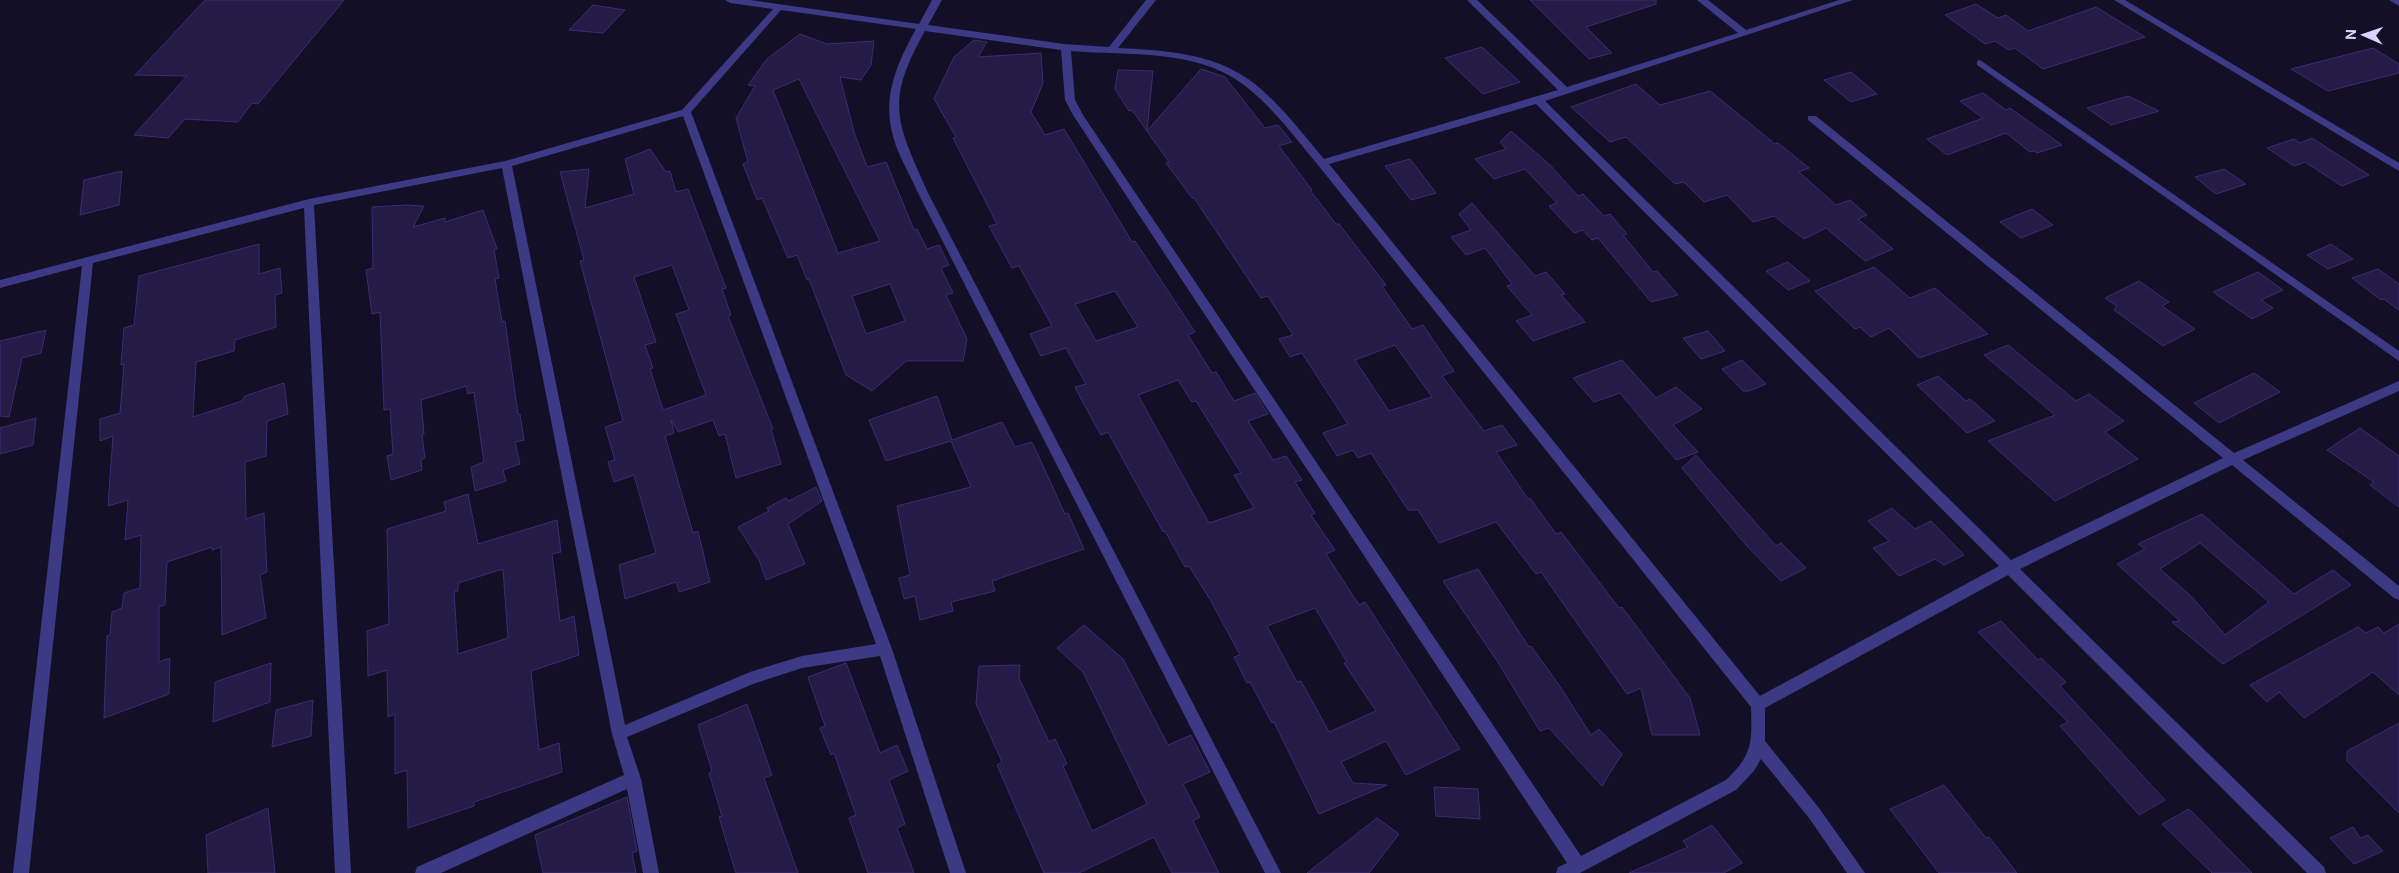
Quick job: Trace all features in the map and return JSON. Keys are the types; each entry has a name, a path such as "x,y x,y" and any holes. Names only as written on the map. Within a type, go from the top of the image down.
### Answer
{"street":[{"path":"730,0 1066,47 1184,57 1215,65 1239,78 1262,94 1322,163 1758,705 1759,744 1748,769 1731,785 1564,873"},
{"path":"937,0 894,85 893,111 899,137 923,192 1273,873"},
{"path":"1111,51 1151,0"},
{"path":"1472,0 1564,91"},
{"path":"1702,0 1744,34"},
{"path":"1322,163 1538,100 1848,0"},
{"path":"2119,0 2399,168"},
{"path":"2394,0 2399,3"},
{"path":"0,284 309,203 506,164 686,112 779,7"},
{"path":"1066,47 1070,100 1078,115 1578,865"},
{"path":"1980,63 2399,357"},
{"path":"1538,100 2008,568 2318,873"},
{"path":"686,112 885,649 958,873"},
{"path":"1812,118 2399,594"},
{"path":"506,164 618,734 633,778 651,873"},
{"path":"309,203 343,873"},
{"path":"21,873 88,261"},
{"path":"1758,705 2008,568 2233,459 2399,386"},
{"path":"618,734 750,678 802,662 885,649"},
{"path":"1759,744 1814,813 1857,873"},
{"path":"423,873 633,778"}],"building":[{"path":"205,0 344,0 258,104 252,103 238,122 185,119 168,138 134,135 187,76 135,75"},
{"path":"1530,0 1656,0 1656,4 1586,27 1612,53 1589,59"},
{"path":"1976,4 1998,18 2006,15 2028,31 2096,7 2145,37 2043,69 2015,48 2009,50 1995,41 1985,44 1945,15"},
{"path":"593,5 625,10 603,33 569,30"},
{"path":"800,34 827,44 874,41 871,65 861,80 840,77 854,132 867,167 886,162 914,230 917,229 927,249 939,245 949,265 941,268 953,293 946,295 967,339 963,361 906,361 872,391 846,375 809,279 807,280 797,255 788,258 762,198 757,200 743,164 748,162 736,118 755,86 748,85 767,59","holes":["799,79 880,241 838,253 773,90","890,284 905,321 866,334 852,296"]},
{"path":"974,40 987,42 978,57 1041,53 1043,83 1031,112 1045,135 1064,129 1132,242 1135,241 1195,332 1188,335 1212,373 1216,372 1234,401 1255,393 1268,414 1248,421 1273,460 1286,456 1302,480 1295,482 1315,513 1311,515 1335,550 1326,554 1359,605 1365,602 1460,749 1406,775 1386,741 1341,762 1353,783 1387,785 1319,814 1274,722 1272,723 1250,682 1247,683 1234,657 1240,655 1211,601 1189,566 1185,567 1165,531 1163,532 1108,432 1101,435 1086,408 1075,387 1086,384 1066,348 1041,356 1030,334 1052,326 1019,266 1012,268 989,226 997,224 953,138 956,137 934,99 954,57","holes":["1115,291 1138,327 1096,341 1075,304","1178,380 1192,402 1196,401 1241,473 1234,475 1254,508 1209,523 1138,395","1315,608 1347,662 1344,663 1376,711 1329,732 1301,681 1297,682 1267,626"]},
{"path":"1482,47 1520,82 1483,94 1445,58"},
{"path":"2373,48 2399,64 2399,73 2328,91 2291,69"},
{"path":"1201,69 1225,77 1265,128 1278,125 1292,142 1279,146 1312,190 1310,190 1386,285 1382,286 1412,329 1423,325 1454,371 1442,376 1484,431 1502,425 1517,445 1496,452 1528,499 1530,498 1556,534 1561,532 1619,608 1622,607 1690,698 1700,735 1652,735 1641,688 1627,694 1541,572 1536,574 1496,522 1439,543 1418,510 1408,510 1371,453 1358,458 1353,450 1337,456 1323,433 1348,424 1302,353 1290,357 1279,339 1293,335 1268,296 1261,298 1194,198 1192,198 1166,163 1169,162 1132,110 1129,111 1115,89 1118,70 1153,71 1147,131","holes":["1395,345 1432,397 1389,411 1355,360"]},
{"path":"1851,72 1877,94 1851,102 1824,80"},
{"path":"1636,84 1660,105 1710,91 1775,144 1778,143 1809,168 1799,172 1836,205 1850,200 1867,215 1858,219 1893,249 1865,261 1826,228 1804,239 1774,216 1753,222 1727,195 1704,202 1684,182 1675,184 1626,137 1610,142 1571,107"},
{"path":"1983,93 2006,110 2010,108 2062,145 2037,153 2034,151 2030,152 2006,133 1947,155 1927,139 1983,118 1960,101"},
{"path":"2128,96 2159,111 2111,125 2087,108"},
{"path":"1511,131 1550,165 1578,196 1583,194 1604,216 1610,214 1627,234 1623,235 1653,272 1657,271 1678,295 1651,302 1598,238 1592,240 1583,230 1574,233 1549,206 1557,203 1525,169 1494,179 1475,159 1506,149 1500,142"},
{"path":"2312,138 2369,175 2342,186 2305,162 2294,166 2267,148 2294,139 2300,143"},
{"path":"650,149 666,172 670,171 676,192 688,189 726,288 722,289 731,315 728,316 773,429 771,429 781,464 736,478 725,434 719,436 713,420 678,432 671,420 674,433 665,436 693,533 698,531 710,582 679,592 676,582 625,599 619,565 656,553 634,475 614,482 608,462 615,460 605,427 623,421 580,261 584,260 560,172 589,169 585,208 634,194 625,159","holes":["672,265 689,310 676,314 706,395 663,410 650,369 653,368 645,345 656,342 634,277"]},
{"path":"1410,159 1436,193 1411,200 1385,166"},
{"path":"2224,169 2246,184 2216,194 2195,177"},
{"path":"122,171 119,205 80,215 84,180"},
{"path":"1472,203 1535,276 1546,272 1565,294 1561,295 1585,322 1533,341 1516,321 1532,315 1507,286 1512,284 1485,248 1466,255 1451,237 1471,230 1459,214"},
{"path":"424,206 413,227 445,218 445,222 483,210 497,249 494,250 499,278 495,279 502,322 505,321 518,414 520,414 524,440 515,442 520,464 503,470 506,481 475,491 471,467 484,462 474,392 468,394 466,386 421,400 425,458 421,460 422,470 391,480 387,456 393,454 390,409 384,410 380,312 372,314 366,270 373,268 372,207"},
{"path":"2032,209 2053,225 2021,238 2000,222"},
{"path":"259,244 259,274 280,268 282,293 275,295 276,327 235,340 234,351 196,362 193,417 242,401 245,396 284,383 288,414 267,421 266,456 245,462 246,519 264,513 267,572 260,575 266,618 222,635 221,547 212,550 212,547 167,562 165,605 159,607 159,662 170,658 169,694 104,718 107,636 110,635 112,612 122,608 124,593 140,588 141,535 125,540 128,500 108,506 113,436 100,441 100,419 120,413 124,364 121,365 124,328 134,325 139,276"},
{"path":"2331,244 2353,259 2328,269 2307,255"},
{"path":"1788,262 1810,281 1788,290 1766,271"},
{"path":"1874,267 1910,298 1935,288 1988,334 1919,358 1889,328 1871,337 1860,327 1855,329 1815,291"},
{"path":"2378,269 2399,284 2399,310 2384,299 2381,300 2352,278"},
{"path":"2258,272 2283,290 2261,300 2273,308 2252,319 2213,292"},
{"path":"2139,281 2169,302 2162,306 2195,329 2163,346 2114,310 2117,306 2105,298"},
{"path":"46,330 41,353 22,358 9,417 0,416 0,341"},
{"path":"1708,331 1725,351 1701,359 1683,338"},
{"path":"2008,345 2076,401 2089,394 2124,421 2105,432 2138,459 2055,501 1988,441 2055,415 1984,355"},
{"path":"1622,360 1656,398 1676,387 1702,409 1673,425 1698,452 1676,460 1620,393 1594,402 1573,378"},
{"path":"1742,360 1766,384 1749,391 1743,391 1722,369"},
{"path":"2254,373 2280,392 2219,423 2194,403"},
{"path":"1938,376 1966,401 1970,399 1995,421 1967,433 1917,385"},
{"path":"937,396 952,440 1002,422 1015,447 1032,442 1065,514 1068,513 1084,549 992,581 995,591 951,602 953,611 920,620 915,596 904,599 899,578 910,575 897,506 971,487 951,441 886,461 869,420"},
{"path":"36,418 33,445 0,454 0,428"},
{"path":"2360,428 2399,456 2399,507 2370,485 2374,482 2327,450"},
{"path":"1696,455 1776,546 1781,543 1806,568 1781,581 1746,545 1682,468"},
{"path":"816,487 822,501 788,524 805,564 766,580 759,560 738,527 769,511 767,508 786,498 789,501"},
{"path":"468,494 478,544 557,520 561,552 552,554 560,621 574,616 579,655 531,671 539,750 559,743 562,772 474,802 474,806 408,828 407,770 395,774 395,714 388,717 387,670 368,676 367,631 389,624 387,529 446,511 444,502","holes":["503,569 508,638 458,654 454,592 458,591 458,583"]},
{"path":"1892,508 1915,529 1931,521 1964,555 1944,565 1935,559 1899,576 1873,548 1889,541 1868,521"},
{"path":"2202,514 2294,594 2333,570 2351,585 2223,664 2172,622 2180,621 2117,564 2145,549 2138,544","holes":["2200,543 2269,602 2225,635 2191,596 2160,569"]},
{"path":"1478,569 1529,647 1531,646 1559,685 1591,735 1599,729 1622,754 1602,786 1549,728 1540,731 1497,661 1443,581"},
{"path":"2001,621 2038,660 2041,658 2066,682 2060,686 2165,800 2139,815 2060,726 2068,722 1978,632"},
{"path":"2399,624 2399,695 2373,672 2304,718 2279,692 2267,702 2250,685 2358,627 2366,633 2378,627 2384,633"},
{"path":"1084,625 1123,659 1168,745 1191,735 1210,772 1183,784 1200,817 1193,821 1219,873 1172,873 1154,837 1079,873 1044,873 997,765 1002,762 976,704 979,666 1020,665 1019,678 1049,742 1055,739 1067,764 1063,766 1092,831 1147,804 1083,672 1057,648"},
{"path":"271,663 270,702 213,722 215,682"},
{"path":"846,663 880,753 897,745 908,771 889,780 905,824 897,828 914,873 868,873 849,818 856,815 834,753 831,755 820,728 825,726 808,677"},
{"path":"313,700 311,736 272,747 276,710"},
{"path":"747,704 772,775 764,778 798,873 736,873 728,847 719,817 722,816 709,773 712,771 698,725"},
{"path":"2399,723 2399,813 2347,761 2347,751"},
{"path":"1944,785 1986,838 1989,837 2017,873 1939,873 1890,809"},
{"path":"1434,787 1478,789 1480,819 1436,816"},
{"path":"627,797 637,851 632,853 636,873 543,873 535,835"},
{"path":"268,808 275,873 208,873 206,835"},
{"path":"2189,809 2252,873 2212,873 2162,824"},
{"path":"1377,818 1399,834 1369,873 1307,873"},
{"path":"1712,825 1742,863 1724,873 1629,873 1688,847 1683,841"},
{"path":"2353,827 2360,838 2368,835 2383,851 2354,864 2330,838"}]}
